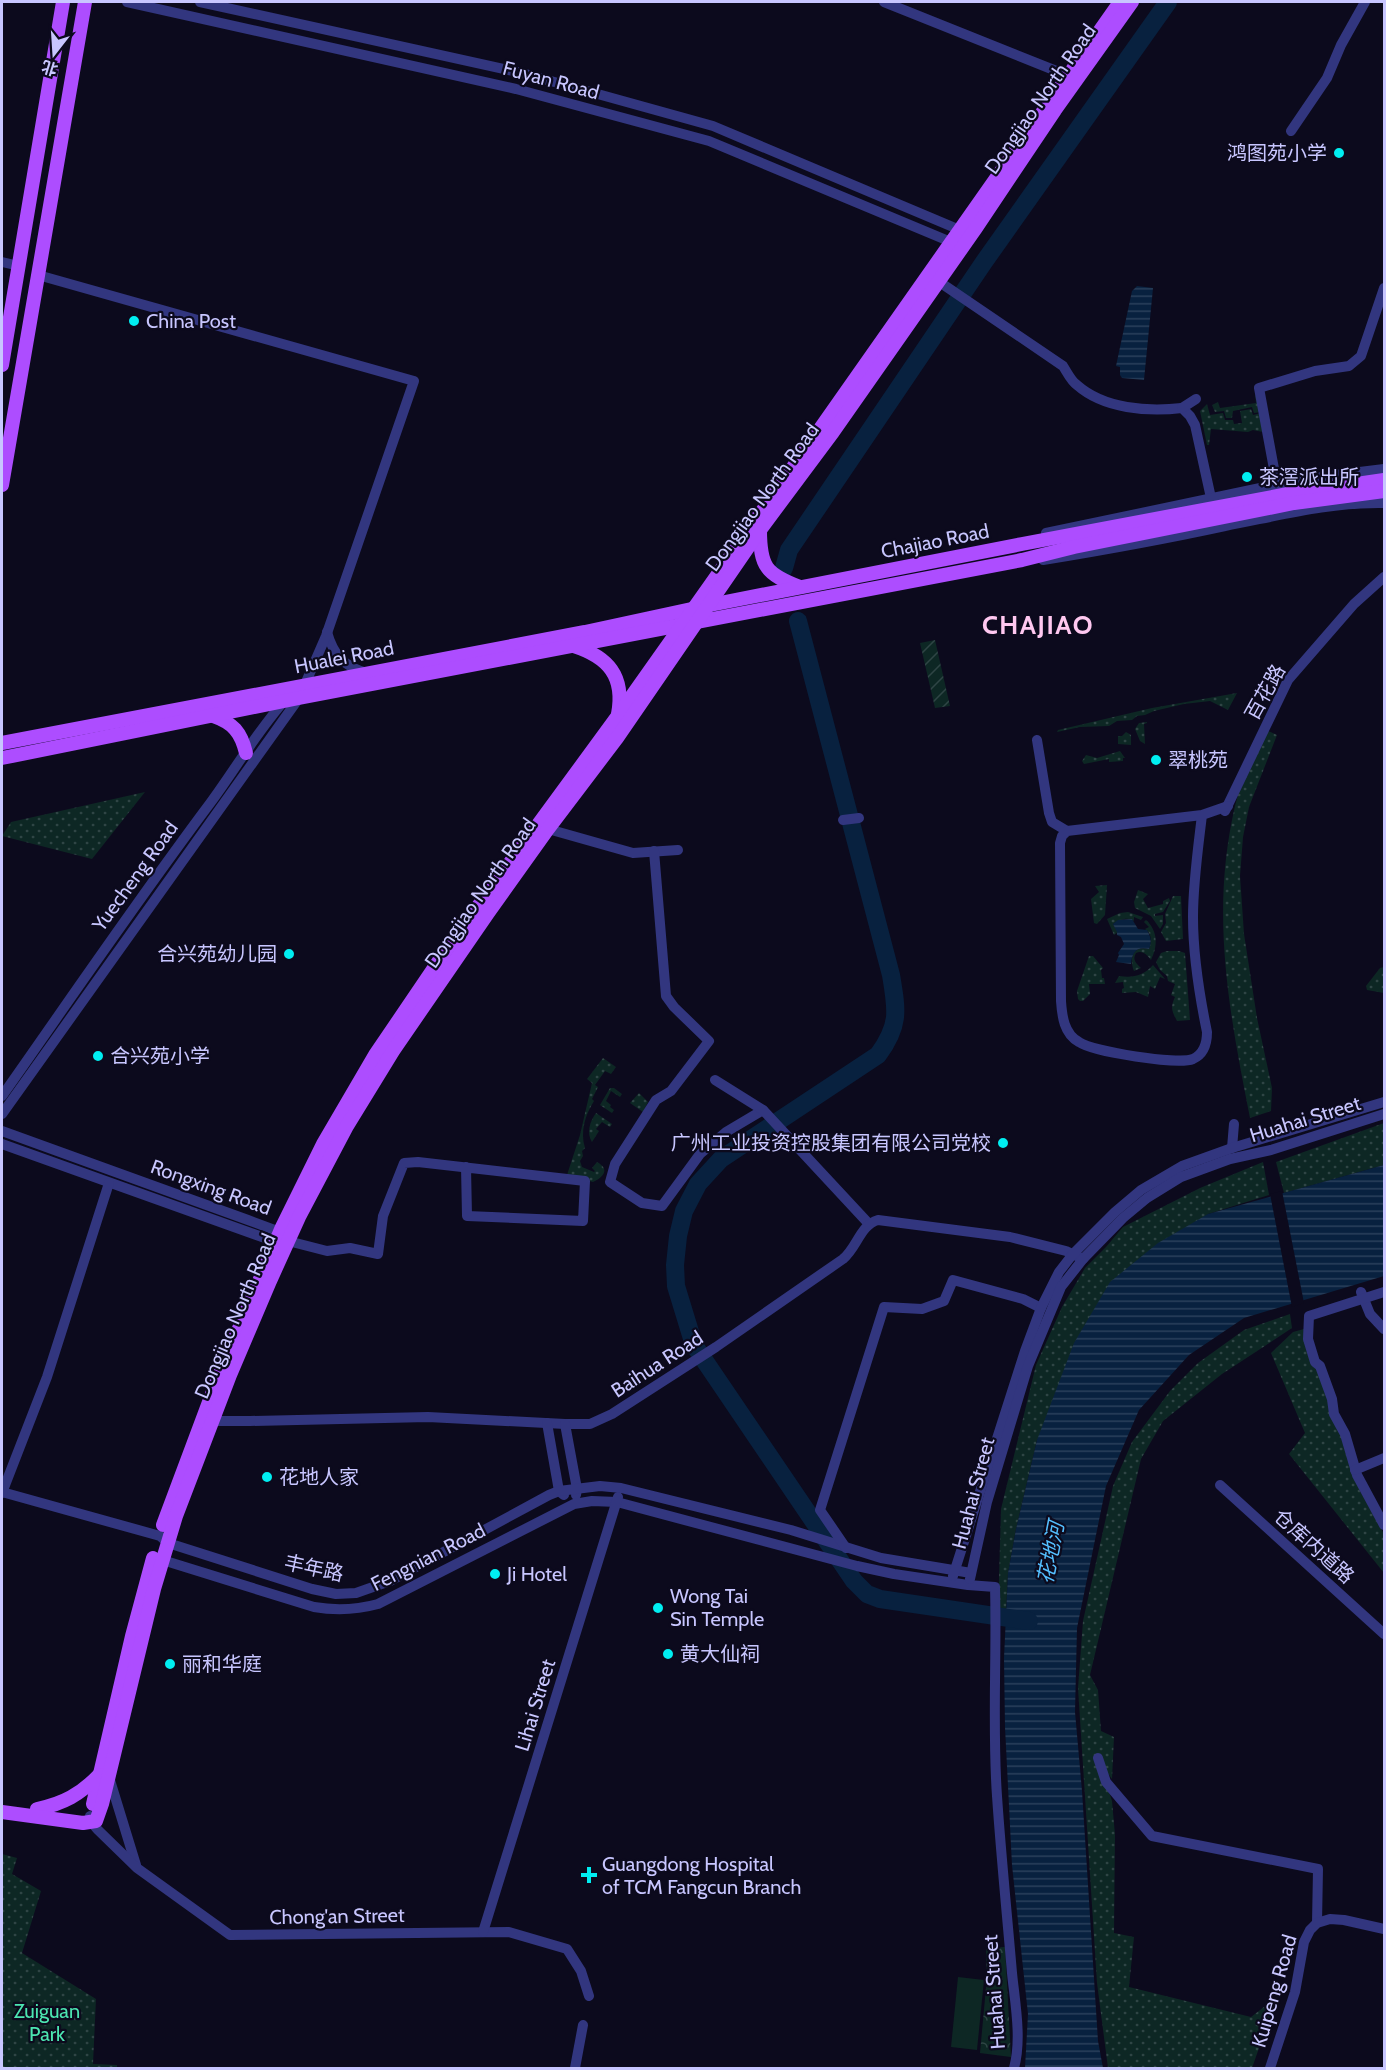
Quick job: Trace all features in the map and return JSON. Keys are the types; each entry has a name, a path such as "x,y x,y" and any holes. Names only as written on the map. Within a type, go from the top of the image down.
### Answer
{"main road":[{"path":"2,365 63,2"},
{"path":"2,485 85,2"},
{"name":"Dongjiao North Road","path":"695,615 710,605 760,530 833,432 938,281 1120,2"},
{"name":"Dongjiao North Road","path":"281,1239 370,1087 422,1008 548,829 617,738 695,615 951,242 1072,77 1132,2"},
{"path":"1185,519 1316,489 1384,480"},
{"path":"1185,519 1384,491"},
{"name":"Chajiao Road","path":"695,615 1022,560 1185,519"},
{"name":"Chajiao Road","path":"710,605 1022,544 1185,519"},
{"path":"760,530 762,556 772,574 802,588"},
{"name":"Hualei Road","path":"2,758 292,699 682,624 695,615"},
{"name":"Hualei Road","path":"2,743 585,632 695,615"},
{"name":"Dongjiao North Road","path":"91,1819 104,1776 136,1618 207,1420 281,1239 323,1144 375,1055 484,897 617,717 682,624"},
{"path":"572,645 603,659 612,670 618,681 621,699 617,717"},
{"path":"213,716 225,720 239,732 246,753"},
{"path":"2,733 22,739"},
{"path":"37,1809 57,1805 104,1776"},
{"path":"2,1804 91,1819"},
{"path":"2,1812 71,1822 91,1819"}],"street":[{"name":"Fuyan Road","path":"127,2 516,89 709,141 951,242"},
{"name":"Fuyan Road","path":"200,2 522,73 713,126 960,230"},
{"path":"884,2 1072,77"},
{"path":"1291,131 1327,78 1341,45 1365,2"},
{"path":"2,262 19,266"},
{"path":"38,275 414,381 327,632 305,684 292,699"},
{"path":"938,281 1063,366 1076,385 1100,399 1146,410 1182,408 1196,399"},
{"path":"1277,485 1259,387 1315,371 1349,366 1361,356 1384,288"},
{"path":"1182,408 1195,425 1211,498"},
{"path":"1022,544 1050,532 1211,498 1327,476 1384,469"},
{"path":"1022,560 1043,560 1093,553 1338,505 1384,503"},
{"name":"百花路","path":"1202,815 1226,810 1288,680 1354,604 1384,577"},
{"path":"327,632 330,645 340,659 355,670 367,673"},
{"name":"Yuecheng Road","path":"2,1096 142,893 246,753 292,699"},
{"name":"Yuecheng Road","path":"2,1114 292,699"},
{"path":"1037,740 1049,813 1052,822 1067,831 1202,815 1193,916 1207,1039 1196,1058 1183,1061 1133,1056 1077,1042 1068,1032 1062,1018 1061,1001 1060,843 1067,831"},
{"path":"843,820 859,818"},
{"path":"548,829 633,853 678,849"},
{"path":"654,851 666,996 674,1007 709,1041 671,1091 656,1100 615,1164 610,1182 642,1203 662,1206 700,1154 726,1132 765,1112"},
{"path":"716,1080 765,1112 869,1224 878,1220 1010,1237 1078,1257"},
{"name":"Huahai Street","path":"1014,2068 1017,2059 1016,2018 995,1752 995,1587 969,1585 987,1502 1028,1366 1061,1287 1078,1257 1115,1212 1141,1190 1182,1166 1232,1148 1384,1102"},
{"name":"Huahai Street","path":"952,1583 1025,1351 1041,1308 1059,1272 1147,1198 1181,1177 1222,1162 1271,1150 1384,1114"},
{"path":"1232,1148 1234,1124"},
{"name":"Rongxing Road","path":"2,1131 281,1239"},
{"name":"Rongxing Road","path":"2,1144 108,1183 281,1239"},
{"path":"281,1239 327,1251 350,1248 378,1254 383,1216 404,1163 418,1162 466,1167 585,1181 583,1221 467,1216 466,1167"},
{"path":"2,1492 47,1377 108,1183"},
{"name":"Baihua Road","path":"207,1420 428,1416 590,1424 602,1420 707,1353 848,1255 869,1224"},
{"path":"846,1548 820,1510 884,1307 922,1310 944,1301 953,1280 1023,1299 1041,1308"},
{"path":"1384,1292 1362,1294 1309,1316 1308,1328 1308,1339 1315,1362 1320,1366 1332,1399 1334,1414 1345,1434 1355,1470 1384,1525"},
{"path":"1362,1294 1370,1314 1384,1329"},
{"path":"547,1423 559,1491 574,1504"},
{"path":"565,1424 578,1489 574,1504"},
{"path":"1355,1470 1384,1458"},
{"name":"仓库内道路","path":"1220,1485 1384,1634"},
{"name":"丰年路","path":"2,1492 164,1540 312,1589 336,1594 357,1593 390,1581 549,1495 559,1491 600,1486 621,1488 791,1530 893,1560 971,1573"},
{"name":"Lihai Street","path":"483,1932 621,1488"},
{"path":"574,1504 592,1501 617,1502 857,1566 969,1585"},
{"name":"Fengnian Road","path":"158,1559 314,1606 330,1610 347,1610 378,1604 394,1597 574,1504"},
{"path":"1098,1758 1106,1782 1152,1836 1318,1869 1317,1923"},
{"path":"104,1776 137,1868"},
{"name":"Chong'an Street","path":"91,1819 118,1851 137,1868 230,1935 509,1932 567,1949 581,1971 589,1996"},
{"name":"Kuipeng Road","path":"1269,2068 1295,1992 1304,1942 1310,1930 1317,1923 1330,1920 1344,1920 1384,1929"},
{"path":"575,2068 583,2025"}],"green space":[{"path":"1255,395 1258,397 1261,412 1254,413 1252,407 1233,411 1232,418 1226,418 1224,411 1215,412 1212,405 1218,402 1220,408 1256,403"},
{"path":"1207,404 1210,415 1223,413 1225,420 1233,420 1234,424 1242,423 1240,411 1251,409 1253,415 1261,413 1263,432 1211,429 1209,445 1207,445 1200,411"},
{"path":"935,640 950,706 935,708 920,643"},
{"path":"1237,693 1228,710 1210,701 1184,704 1137,716 1132,720 1117,721 1109,726 1080,727 1057,732 1152,708"},
{"path":"1147,722 1144,724 1145,744 1140,741 1135,729 1139,723"},
{"path":"1264,729 1277,735 1249,807 1243,837 1240,876 1244,934 1257,1018 1272,1088 1271,1111 1250,1118 1229,1001 1223,924 1224,885 1235,806"},
{"path":"1126,732 1131,735 1131,745 1118,744 1118,736"},
{"path":"1120,751 1125,758 1123,761 1109,762 1109,759 1084,764 1082,761 1086,755 1097,758"},
{"path":"145,792 92,859 2,836 11,822"},
{"path":"1107,885 1105,915 1097,924 1094,923 1091,899 1099,892 1095,886"},
{"path":"1138,890 1148,894 1143,899 1148,908 1163,904 1163,901 1169,898 1170,901 1163,912 1155,914 1155,916 1163,915 1163,924 1160,929 1151,916 1135,908 1134,902"},
{"path":"1173,896 1181,896 1183,939 1166,941 1161,932 1166,923 1165,914"},
{"path":"1128,912 1143,917 1141,920 1134,917 1134,921 1126,919 1113,924 1118,932 1114,935 1107,919"},
{"path":"1146,920 1155,934 1155,949 1151,960 1143,953 1136,953 1136,963 1141,968 1134,971 1132,957 1139,949 1149,949 1150,946 1150,935 1145,929 1149,927 1144,922"},
{"path":"1167,951 1185,953 1190,1020 1177,1021 1172,1009 1175,997 1171,995 1175,984 1168,981 1167,976 1156,962 1161,953"},
{"path":"1089,956 1093,956 1103,968 1102,978 1105,984 1089,984 1090,994 1080,1001 1077,991"},
{"path":"1153,965 1165,979 1160,977 1155,989 1150,986 1148,997 1136,992 1122,993 1123,982 1115,983 1119,976 1138,975"},
{"path":"1384,967 1384,993 1367,990 1366,986 1380,968"},
{"path":"603,1058 616,1067 611,1074 605,1071 595,1085 598,1087 584,1124 585,1148 580,1161 582,1167 594,1172 592,1168 597,1162 603,1167 603,1175 593,1182 567,1175 580,1135 592,1083 587,1079"},
{"path":"610,1088 622,1094 620,1097 611,1091 606,1101 614,1110 612,1113 600,1105"},
{"path":"639,1093 648,1102 643,1112 630,1103"},
{"path":"596,1113 612,1124 610,1127 602,1122 596,1129 599,1131 592,1142 589,1135 590,1127"},
{"path":"1384,1123 1384,1165 1284,1193 1276,1162"},
{"path":"1263,1162 1269,1195 1208,1214 1037,1440 1008,1573 1006,1613 998,1614 1001,1509 1036,1365 1062,1307 1085,1268 1123,1227 1200,1188"},
{"path":"1290,1314 1292,1328 1222,1374 1163,1421 1141,1459 1090,1675 1098,1690 1101,1731 1114,1737 1112,1779 1099,1761 1112,1801 1115,1835 1114,1933 1134,1937 1129,1987 1251,2017 1277,1997 1252,2068 1108,2068 1097,1983 1078,1688 1083,1621 1113,1486 1132,1442 1170,1391 1198,1363 1244,1330"},
{"path":"1304,1329 1360,1491 1384,1534 1384,1573 1289,1454 1305,1433 1271,1353 1293,1332"},
{"name":"Zuiguan Park","path":"2,1854 17,1858 12,1874 41,1891 22,1953 96,1999 93,2064 117,2065 117,2068 2,2068"},
{"path":"1005,1947 1011,2057 980,2053 987,1977 986,1948"},
{"path":"958,1977 984,1980 977,2050 951,2047"}],"water":[{"path":"1137,286 1153,288 1144,380 1122,378 1120,367 1116,366 1132,291"},
{"path":"1132,919 1138,929 1147,930 1151,944 1149,949 1141,948 1136,951 1131,964 1116,962 1118,953 1124,944 1113,924 1118,920"},
{"name":"花地河","path":"1384,1165 1384,1276 1244,1318 1189,1355 1139,1410 1106,1486 1077,1628 1075,1712 1098,2041 1103,2068 1025,2068 1028,2014 1012,1865 1005,1727 1004,1658 1008,1573 1037,1440 1074,1343 1110,1282 1158,1243 1208,1214"}],"pier":[{"path":"1282,1191 1304,1303 1292,1307 1270,1194"}],"waterway":[{"path":"784,568 789,550 984,262 1168,2"},
{"path":"798,621 891,975 895,998 895,1017 890,1035 878,1055 721,1159 698,1184 684,1211 678,1236 675,1265 676,1286 694,1345 854,1581 867,1594 880,1599 1029,1621"}],"place":[{"name":"鸿图苑小学","path":"1339,153"},
{"name":"China Post","path":"134,321"},
{"name":"茶滘派出所","path":"1247,477"},
{"name":"翠桃苑","path":"1156,760"},
{"name":"合兴苑幼儿园","path":"289,954"},
{"name":"合兴苑小学","path":"98,1056"},
{"name":"广州工业投资控股集团有限公司党校","path":"1003,1143"},
{"name":"花地人家","path":"267,1477"},
{"name":"Ji Hotel","path":"495,1574"},
{"name":"Wong Tai Sin Temple","path":"658,1608"},
{"name":"黄大仙祠","path":"668,1654"},
{"name":"丽和华庭","path":"170,1664"},
{"name":"Guangdong Hospital of TCM Fangcun Branch","path":"589,1875"}],"district":[{"name":"CHAJIAO","path":"1038,625"}]}
